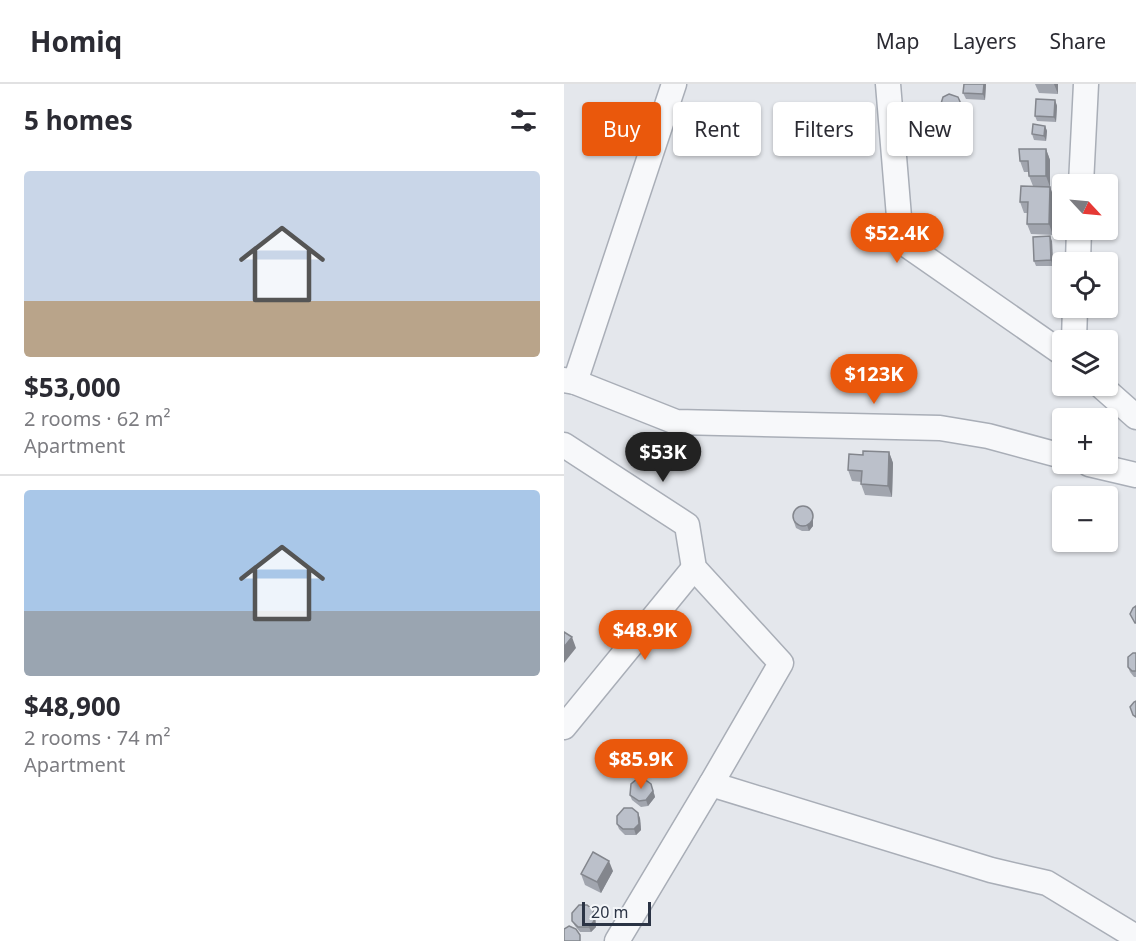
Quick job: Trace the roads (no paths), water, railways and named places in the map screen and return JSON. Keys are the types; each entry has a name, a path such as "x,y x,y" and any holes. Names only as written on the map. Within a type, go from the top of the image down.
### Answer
{"street":[{"path":"674,84 569,381 676,422 940,428 988,436 1052,453"},
{"path":"888,84 901,241 1052,346"},
{"path":"1082,174 1086,84"},
{"path":"1112,396 1136,417"},
{"path":"564,445 687,525 694,568 781,663 617,941"},
{"path":"1118,471 1136,475"},
{"path":"564,727 694,568"},
{"path":"711,784 991,870 1047,883 1136,937"}]}
